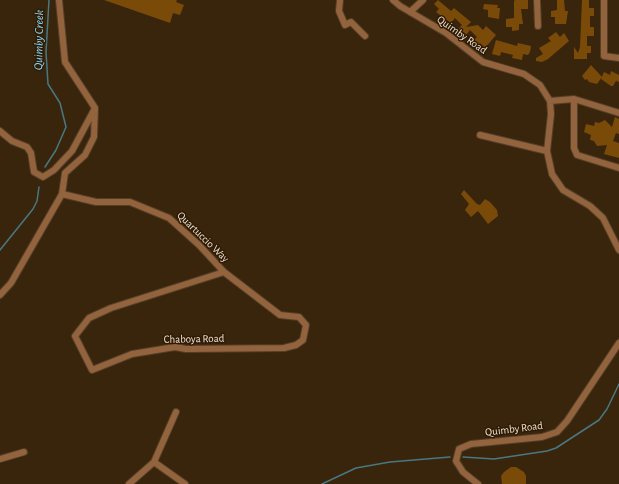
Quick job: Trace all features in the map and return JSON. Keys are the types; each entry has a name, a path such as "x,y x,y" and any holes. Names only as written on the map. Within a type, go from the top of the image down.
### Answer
{"street":[{"path":"0,295 11,283 62,194 65,173 85,155 94,137 95,108 65,62 59,0"},
{"path":"340,0 339,11 345,25 351,22 365,36"},
{"name":"Quimby Road","path":"393,0 410,12 446,33 483,62 524,74 535,80 550,101"},
{"path":"410,12 423,0"},
{"path":"537,0 538,26"},
{"path":"604,0 604,56 619,58"},
{"path":"574,99 574,148 577,155 619,168"},
{"path":"619,112 574,99 550,101 551,114 547,151 549,165 558,184 569,195 590,206 601,215 619,250"},
{"path":"0,131 12,140 27,147 31,153 34,172 44,176 54,170 72,151 95,108"},
{"path":"480,135 547,151"},
{"name":"Quartuccio Way","path":"62,194 96,202 130,202 169,218 199,245 224,272 254,294"},
{"name":"Chaboya Road","path":"224,272 111,308 89,318 75,336 92,370 132,354 175,347 186,349 284,348 296,345 303,340 306,325 299,317 280,315 254,294"},
{"name":"Quimby Road","path":"478,484 463,472 456,461 459,449 471,444 542,437 557,432 567,421 619,343"},
{"path":"129,484 154,462 176,412"},
{"path":"0,459 24,452"},
{"path":"154,462 185,484"}],"building":[{"path":"104,0 177,0 176,2 184,5 180,15 173,13 170,23"},
{"path":"438,0 451,11 454,8 471,22 466,27 478,25 483,30 486,26 496,35 485,48 480,43 478,46 473,41 477,37 470,30 466,35 462,31 457,36 454,34 462,25 455,18 451,23 436,12 439,9 434,4"},
{"path":"515,0 528,0 528,9 521,9 523,24 519,24 519,30 512,31 512,27 506,27 506,19 514,18"},
{"path":"557,0 564,0 565,11 568,11 566,24 555,24 555,17 551,17 551,11 557,10"},
{"path":"582,0 589,0 589,8 594,8 594,16 590,16 590,27 594,27 594,36 587,36 587,46 591,46 591,53 587,53 587,59 574,59 574,47 578,53 580,47"},
{"path":"484,4 498,5 497,8 500,8 499,19 488,17 488,10 483,9"},
{"path":"556,32 560,37 564,33 569,41 548,59 542,62 536,61 536,58 543,54 539,48 551,41 548,38"},
{"path":"496,40 517,46 518,43 531,46 530,52 528,55 523,54 522,60 512,58 513,55 501,52 500,56 492,54"},
{"path":"591,65 602,77 597,84 589,82 587,79 585,80 582,76"},
{"path":"611,71 619,75 619,82 616,81 613,86 601,79 604,72 610,75"},
{"path":"615,117 619,119 619,134 616,133 613,141 619,143 619,158 604,154 607,145 597,146 594,141 590,140 591,135 584,132 586,124 594,126 595,122 599,123 605,120 612,127"},
{"path":"464,190 477,204 480,205 485,199 490,202 497,210 498,216 488,224 478,211 471,217 465,210 469,204 461,194"},
{"path":"511,467 516,467 524,472 526,476 526,484 502,484 501,476"}],"waterway":[{"name":"Quimby Creek","path":"45,167 56,150 66,127 60,103 48,84 46,52 49,0"},
{"name":"Quimby Creek","path":"0,250 33,209 37,201 39,187"},
{"path":"463,457 494,459 547,451 556,448 599,420 607,409 619,384"},
{"path":"322,484 356,468 390,462 450,457"}]}
